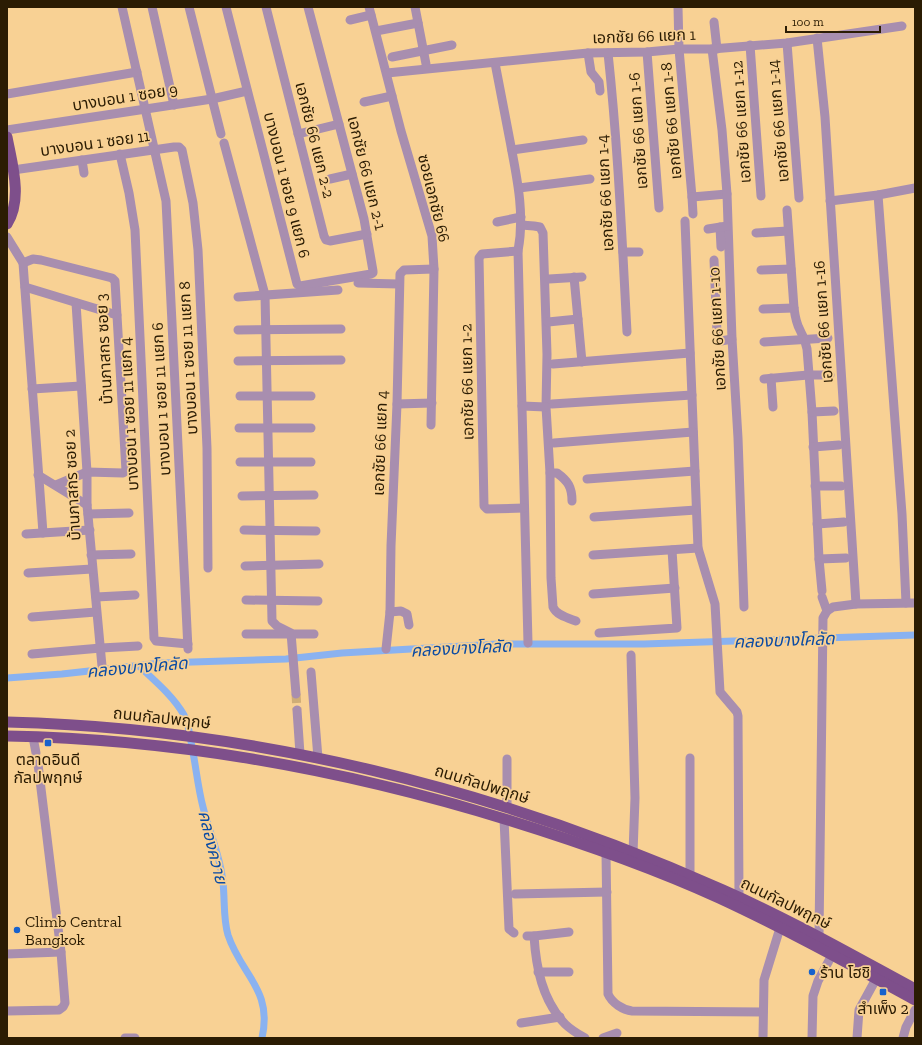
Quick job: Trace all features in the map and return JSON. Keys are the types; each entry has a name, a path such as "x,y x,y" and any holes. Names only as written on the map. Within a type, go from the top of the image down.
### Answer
{"main road":[{"path":"7,137 14,170 15,199 13,213 7,224"},
{"name":"ถนนกัลปพฤกษ์","path":"7,722 74,725 194,737 300,754 402,777 560,825 690,876 739,897 819,937 915,989"},
{"name":"ถนนกัลปพฤกษ์","path":"7,736 113,742 196,751 290,766 389,787 444,801 566,838 718,898 780,928 915,1000"}],"street":[{"name":"บางบอน 1 ซอย 11 แยก 6","path":"122,7 166,201 188,646"},
{"path":"152,7 174,105"},
{"path":"189,7 221,134"},
{"name":"บางบอน 1 ซอย 9 แยก 6","path":"226,7 298,285"},
{"name":"เอกชัย 66 แยก 2-2","path":"266,7 324,236 326,240 330,241 367,234"},
{"name":"เอกชัย 66 แยก 2-1","path":"298,285 373,274 367,234 340,124 308,7"},
{"path":"415,7 426,64"},
{"name":"เอกชัย 66 แยก 1-8","path":"678,7 679,49 692,197 727,194"},
{"path":"350,20 370,11"},
{"name":"ซอยเอกชัย 66","path":"370,11 401,131 432,236 434,269 432,425"},
{"name":"เอกชัย 66 แยก 1-10","path":"714,22 714,49 727,194 724,227 738,438 744,607"},
{"path":"376,31 418,23"},
{"name":"เอกชัย 66 แยก 1","path":"387,74 588,53 714,49 786,43 902,26"},
{"name":"เอกชัย 66 แยก 1-16","path":"817,38 825,117 856,604"},
{"name":"เอกชัย 66 แยก 1-14","path":"786,43 799,198"},
{"path":"392,57 452,45"},
{"name":"เอกชัย 66 แยก 1-12","path":"750,45 761,196"},
{"name":"เอกชัย 66 แยก 1-6","path":"647,52 659,208"},
{"path":"588,53 591,72 598,82 600,91"},
{"name":"เอกชัย 66 แยก 1-4","path":"608,53 615,122 627,332"},
{"path":"495,63 519,188 521,221 521,235 518,251 528,643"},
{"path":"7,94 137,72"},
{"name":"บางบอน 1 ซอย 9","path":"7,130 145,110 212,99 247,91"},
{"path":"364,102 392,96"},
{"path":"298,134 340,124"},
{"path":"512,150 583,140"},
{"path":"224,143 265,295 267,330 272,621 277,626 291,633"},
{"name":"บางบอน 1 ซอย 11","path":"14,170 120,154 174,147 180,148"},
{"name":"บางบอน 1 ซอย 11 แยก 8","path":"180,148 193,202 198,250 207,448 208,568"},
{"name":"บางบอน 1 ซอย 11 แยก 4","path":"120,154 129,193 135,230 154,638 156,641 188,646"},
{"path":"82,160 84,173"},
{"path":"330,179 352,174"},
{"path":"519,188 590,179"},
{"path":"830,201 878,195 915,188"},
{"path":"819,937 823,618 827,611 833,607 856,604 910,603 878,195"},
{"path":"692,197 693,214"},
{"path":"787,210 794,308 796,321 805,338 812,412 819,559 822,594 827,611"},
{"path":"497,222 521,221 540,227 543,233 549,406 551,578 553,606 555,611 558,613 576,621"},
{"path":"685,221 698,548 715,604 720,692 737,712 738,716 739,897"},
{"path":"708,229 724,227 721,247"},
{"path":"756,233 788,231"},
{"path":"7,237 23,263 43,533"},
{"name":"เอกชัย 66 แยก 1-2","path":"518,251 482,254 480,258 484,506 488,509 524,508"},
{"path":"623,252 639,252"},
{"name":"บ้านภาสกร ซอย 3","path":"23,263 33,260 41,260 112,278 115,282 126,471 123,473 86,472"},
{"path":"714,260 718,339 721,341 732,339"},
{"path":"358,283 399,284 400,274 404,270 434,269"},
{"path":"761,270 791,269"},
{"path":"549,279 578,277 578,319 582,362"},
{"name":"เอกชัย 66 แยก 4","path":"386,649 390,612 391,546 397,404 399,284"},
{"path":"25,287 117,315"},
{"path":"238,297 338,290"},
{"name":"บ้านภาสกร ซอย 2","path":"76,303 91,555 102,666"},
{"path":"763,308 794,308"},
{"path":"548,322 578,319"},
{"path":"238,330 341,329"},
{"path":"764,342 805,338 828,338"},
{"path":"553,364 690,354"},
{"path":"238,361 341,360"},
{"path":"773,407 767,378 830,375"},
{"path":"32,389 81,386"},
{"path":"522,406 549,406 692,395"},
{"path":"240,396 311,396"},
{"path":"397,404 432,403"},
{"path":"812,412 834,411"},
{"path":"239,428 312,428"},
{"path":"554,443 693,432"},
{"path":"813,447 839,446"},
{"path":"240,462 311,462"},
{"path":"56,485 86,472"},
{"path":"587,480 694,472"},
{"path":"550,473 557,473 569,484 572,491 572,501"},
{"path":"38,475 56,485 88,510 129,513"},
{"path":"815,486 841,486"},
{"path":"242,496 314,495"},
{"path":"594,517 696,510"},
{"path":"817,524 844,522"},
{"path":"26,534 90,530"},
{"path":"244,530 316,531"},
{"path":"592,555 698,548"},
{"path":"599,633 677,628 672,550"},
{"path":"91,555 131,554"},
{"path":"819,559 846,558"},
{"path":"245,566 319,564"},
{"path":"28,572 92,568"},
{"path":"593,594 675,588"},
{"path":"96,597 134,595"},
{"path":"246,600 318,601"},
{"path":"390,612 402,611 407,614 409,625"},
{"path":"32,617 96,612"},
{"path":"291,633 296,694"},
{"path":"246,634 314,634"},
{"path":"32,654 138,646"},
{"path":"631,655 635,798 633,853"},
{"path":"311,672 318,758"},
{"path":"297,710 300,754"},
{"path":"33,737 36,754"},
{"path":"690,758 690,876"},
{"path":"507,759 507,808"},
{"path":"7,1011 59,1010 63,1007 65,1002 61,952 38,764"},
{"path":"504,819 510,929 514,933"},
{"path":"606,853 608,994 613,1002 623,1009 632,1011 763,1012"},
{"path":"515,894 607,892"},
{"path":"763,1038 764,980 780,928"},
{"path":"569,932 530,936 538,972 548,1001 565,1024 585,1038"},
{"path":"7,954 61,952"},
{"path":"812,1038 813,996 818,981 832,955"},
{"path":"538,972 569,972"},
{"path":"857,1038 859,1010 876,979"},
{"path":"903,1038 906,1027 915,1010"},
{"path":"521,1023 560,1017"},
{"path":"603,1038 617,1033"},
{"path":"125,1038 135,1038"}],"waterway":[{"name":"คลองบางโคลัด","path":"7,678 62,674 161,663 286,659 342,653 498,644 644,644 915,635"},
{"name":"คลองควาย","path":"139,666 175,701 187,723 201,800 222,873 226,929 240,961 260,994 264,1021 262,1038"}],"tunnel":[{"path":"296,694 297,710"}],"place":[{"name":"ตลาดอินดี กัลปพฤกษ์","path":"48,743"},
{"name":"Climb Central Bangkok","path":"17,930"},
{"name":"ร้าน โฮชิ","path":"812,972"},
{"name":"สำเพ็ง 2","path":"883,992"}]}
